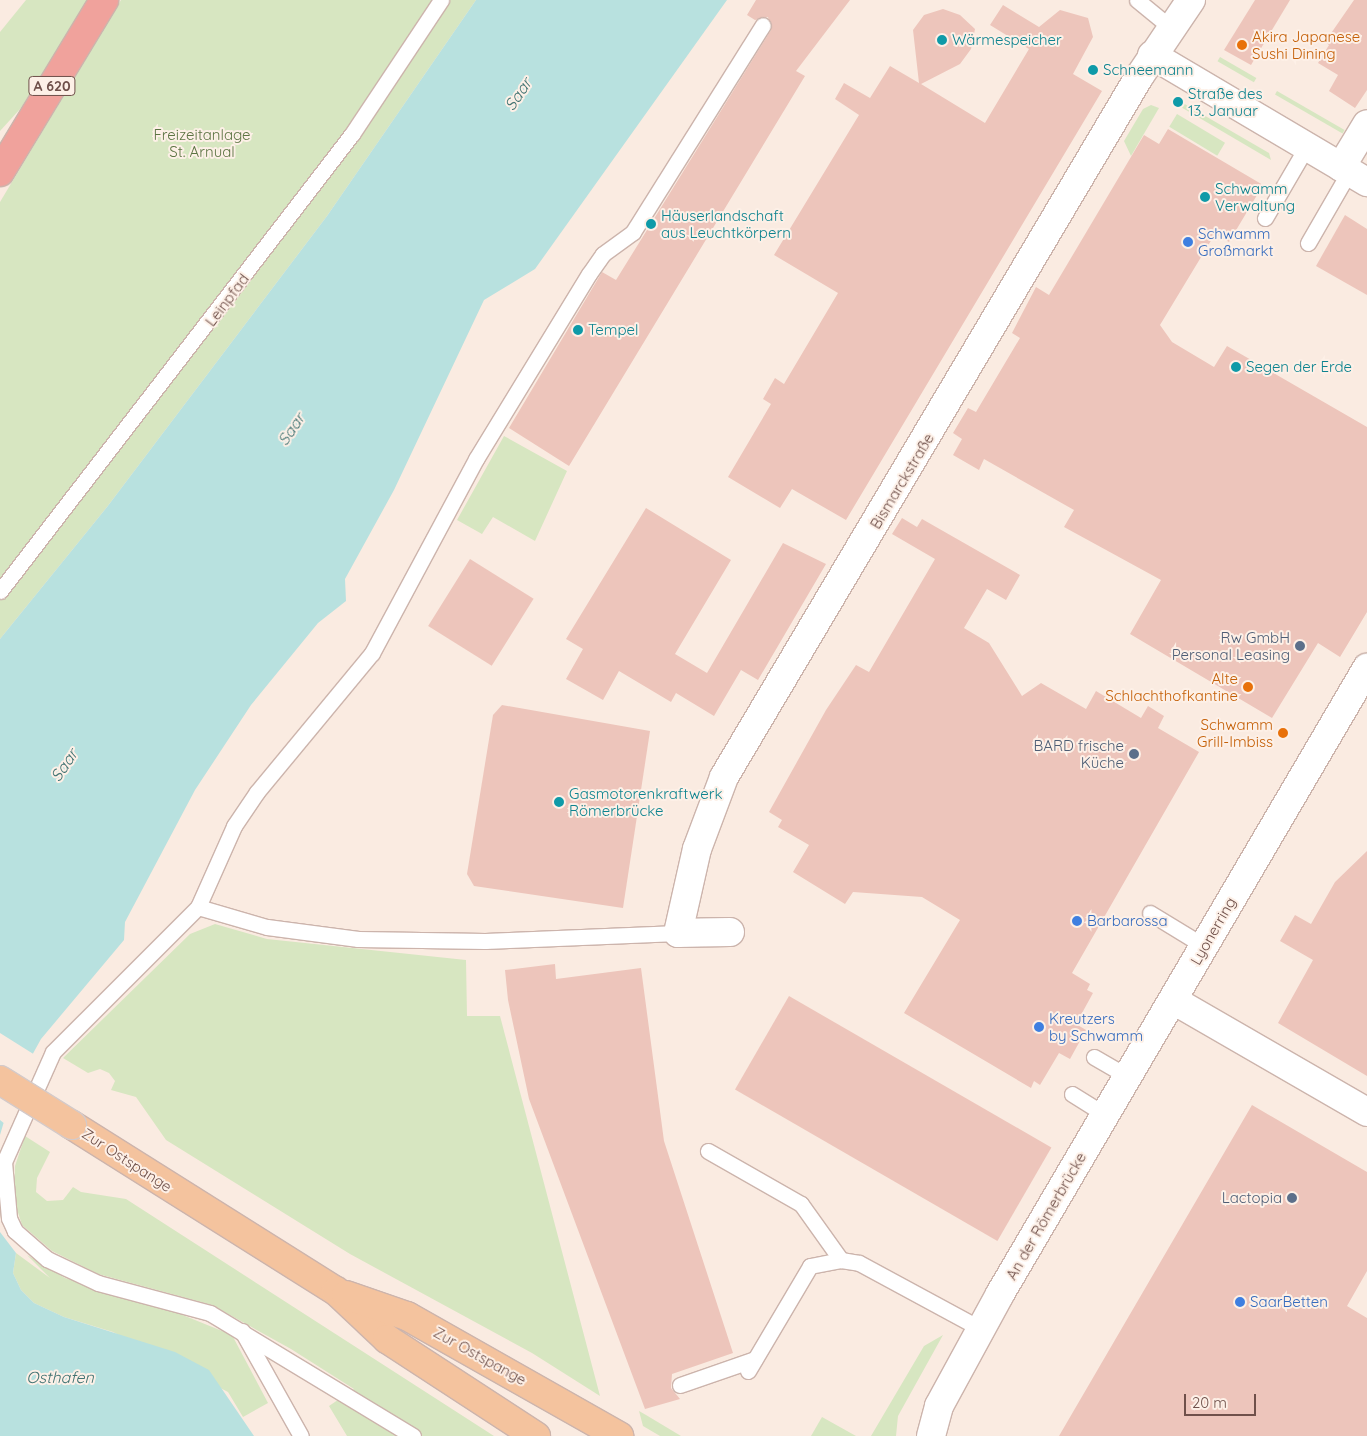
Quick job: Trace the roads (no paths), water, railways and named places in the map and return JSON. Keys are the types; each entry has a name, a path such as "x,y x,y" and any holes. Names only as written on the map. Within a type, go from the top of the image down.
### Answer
{"highway":[{"name":"A 620","path":"0,172 104,0"}],"main road":[{"name":"Zur Ostspange","path":"0,1080 336,1291 387,1339 536,1436"},
{"name":"Zur Ostspange","path":"336,1291 407,1316 619,1436"}],"street":[{"name":"Bismarckstraße","path":"678,933 696,848 724,777 1152,56 1170,27 1191,0"},
{"path":"1152,56 1353,174 1367,124"},
{"name":"Lyonerring","path":"1173,1000 1367,668"},
{"path":"678,933 730,932"},
{"path":"1173,1000 1367,1112"},
{"name":"An der Römerbrücke","path":"930,1436 939,1406 981,1329 1173,1000"}],"lane":[{"name":"Leinpfad","path":"0,591 352,134 441,0"},
{"path":"1138,0 1170,27"},
{"path":"413,1436 210,1313 98,1283 47,1259 15,1231 4,1195 4,1162 53,1052 198,907 234,826 257,792 372,653 476,459 589,274 603,254 633,232 763,25"},
{"path":"1265,218 1307,146"},
{"path":"1308,243 1353,174"},
{"path":"198,907 267,927 358,939 485,941 678,933"},
{"path":"1150,913 1204,946"},
{"path":"1094,1057 1128,1077"},
{"path":"1072,1094 1105,1115"},
{"path":"708,1151 801,1204 841,1260"},
{"path":"680,1385 752,1365 810,1266 841,1260 859,1263 981,1329"},
{"path":"242,1331 301,1436"}],"water":[{"name":"Saar","path":"476,0 727,0 535,269 484,300 394,490 345,579 346,601 318,623 251,705 195,790 125,922 124,940 41,1039 14,1088 0,1135 0,639 107,507 327,216"},
{"name":"Osthafen","path":"0,1232 16,1253 13,1273 21,1290 34,1303 64,1317 175,1352 209,1370 254,1436 0,1436"}],"place":[{"name":"Wärmespeicher","path":"942,40"},
{"name":"Akira Japanese Sushi Dining","path":"1242,45"},
{"name":"Schneemann","path":"1093,70"},
{"name":"Straße des 13. Januar","path":"1178,102"},
{"name":"Schwamm Verwaltung","path":"1205,197"},
{"name":"Häuserlandschaft aus Leuchtkörpern","path":"651,224"},
{"name":"Schwamm Großmarkt","path":"1188,242"},
{"name":"Tempel","path":"578,330"},
{"name":"Segen der Erde","path":"1236,367"},
{"name":"Rw GmbH Personal Leasing","path":"1300,646"},
{"name":"Alte Schlachthofkantine","path":"1248,687"},
{"name":"Schwamm Grill-Imbiss","path":"1283,733"},
{"name":"BARD frische Küche","path":"1134,754"},
{"name":"Gasmotorenkraftwerk Römerbrücke","path":"559,802"},
{"name":"Barbarossa","path":"1077,921"},
{"name":"Kreutzers by Schwamm","path":"1039,1027"},
{"name":"Lactopia","path":"1292,1198"},
{"name":"SaarBetten","path":"1240,1302"}],"park label":[{"name":"Freizeitanlage St. Arnual","path":"202,142"}]}
